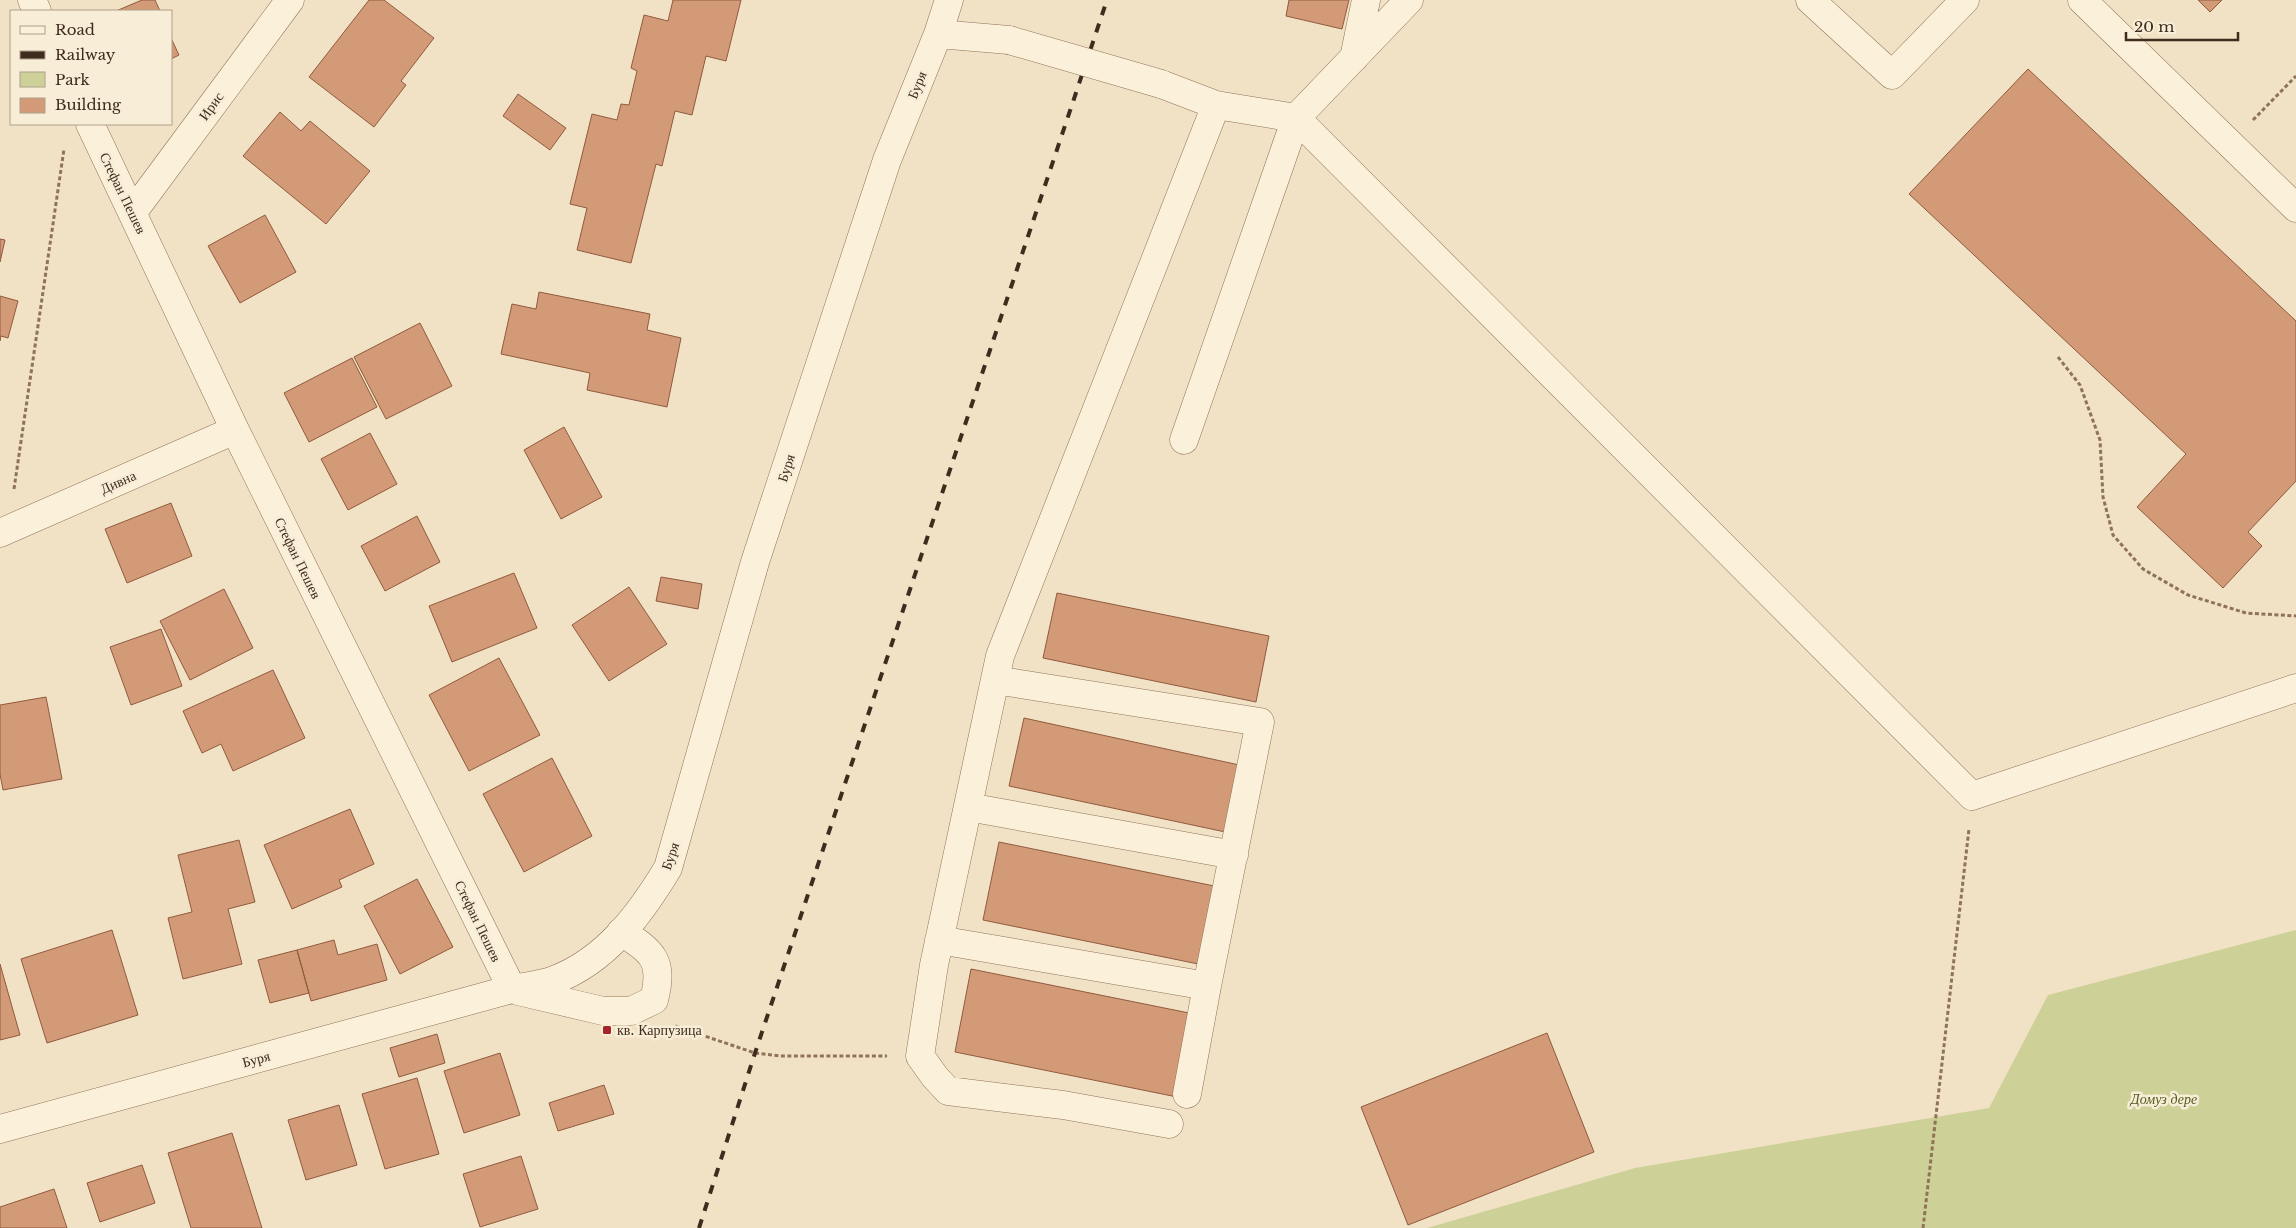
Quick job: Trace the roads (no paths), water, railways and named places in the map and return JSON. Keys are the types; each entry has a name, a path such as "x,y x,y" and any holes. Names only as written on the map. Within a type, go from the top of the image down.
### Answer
{"street":[{"name":"Ирис","path":"133,212 290,0"},
{"name":"Буря","path":"0,1129 512,989 554,980 586,964 621,932 646,903 668,868 758,553 887,160 938,34 949,0"},
{"path":"1354,58 1366,0"},
{"path":"1184,440 1296,118 1409,0"},
{"path":"1810,0 1892,74 1965,0"},
{"path":"2082,0 2296,208"},
{"path":"938,34 1009,40 1161,84 1216,105 1296,118 1972,796 2296,688"},
{"path":"1169,1124 1062,1105 948,1091 920,1056 939,940 1000,656 1216,105"},
{"name":"Стефан Пешев","path":"90,125 235,430 512,989"},
{"name":"Дивна","path":"4,532 235,430"},
{"path":"995,680 1260,722 1187,1094"},
{"path":"968,807 1234,855"},
{"name":"Буря","path":"512,989 603,1010 631,1011 654,1000 659,981 656,961 641,944 621,932"},
{"path":"939,940 1207,986"}],"railway":[{"path":"699,1228 755,1053 1107,0"}],"place":[{"name":"кв. Карпузица","path":"607,1030"}],"park label":[{"name":"Домуз дере","path":"2164,1099"}]}
